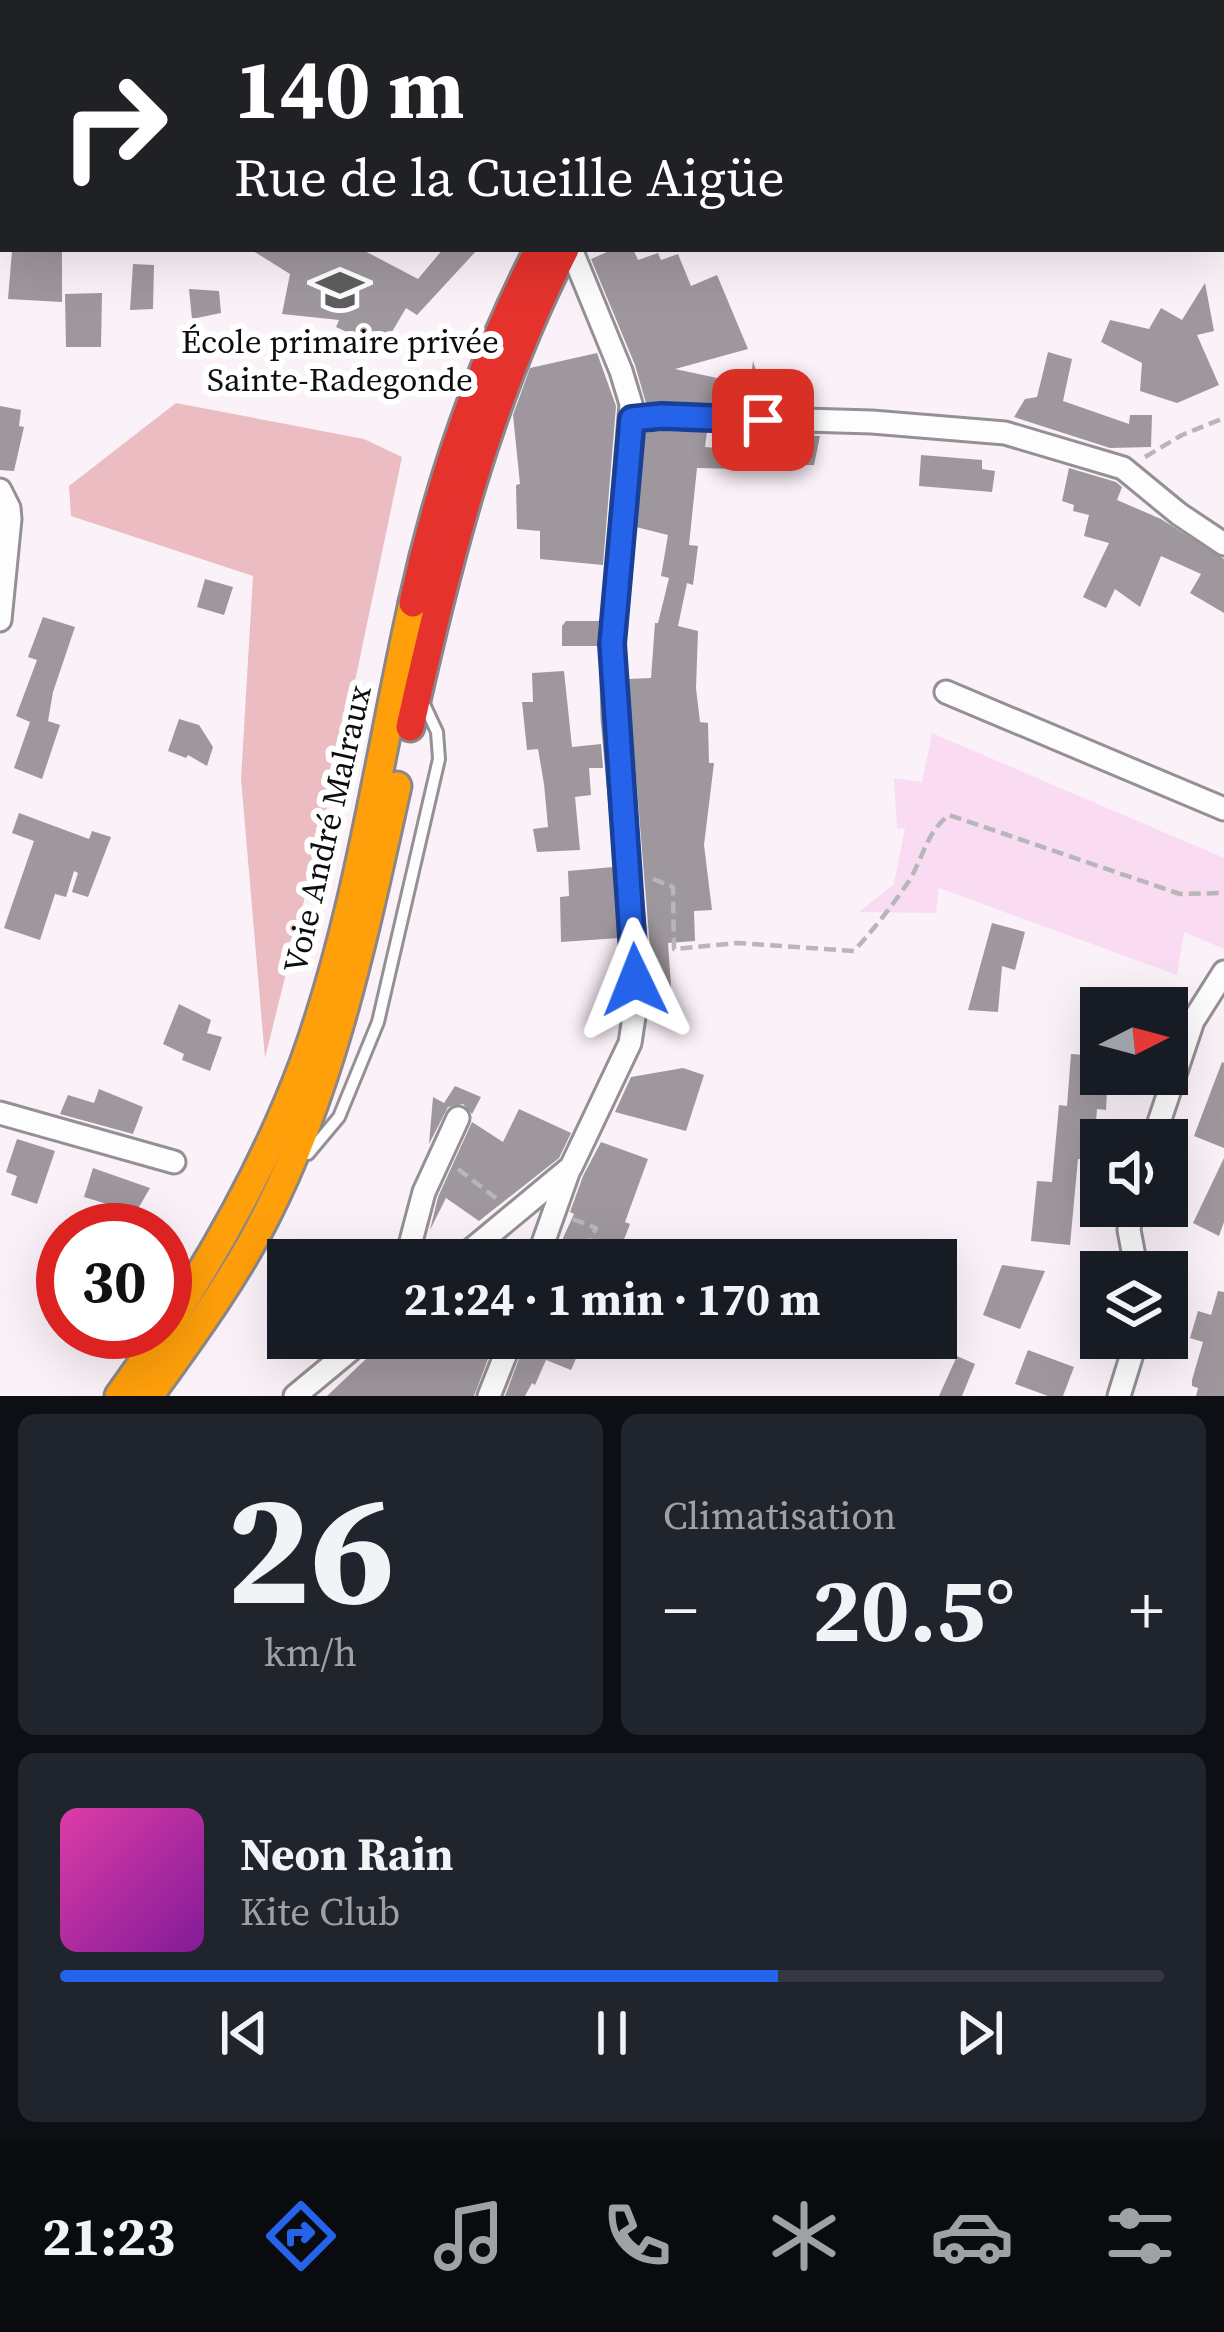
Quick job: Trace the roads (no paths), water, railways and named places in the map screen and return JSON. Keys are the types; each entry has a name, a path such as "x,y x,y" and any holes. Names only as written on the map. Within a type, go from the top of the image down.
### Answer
{"main road":[{"name":"Voie André Malraux","path":"148,1396 194,1333 263,1222 304,1132 338,1037 363,945 458,482 494,344 538,252"},
{"name":"Voie André Malraux","path":"119,1396 161,1341 238,1214 280,1127 340,944 428,550 517,349 566,252"}],"street":[{"path":"545,1239 571,1167 630,1043 635,1010 635,949 612,644 632,419 621,371 569,252"},
{"path":"632,419 693,416 872,422 1022,436 1124,468 1224,544"},
{"path":"0,490 10,519 0,620"},
{"path":"946,692 1224,809"},
{"path":"1161,1119 1193,1022 1224,973"},
{"path":"0,1113 174,1162"},
{"path":"412,1239 424,1192 458,1118"},
{"path":"484,1239 571,1167"},
{"path":"295,1396 340,1359"},
{"path":"489,1396 504,1359"},
{"path":"1119,1396 1130,1359"}],"place":[{"name":"École primaire privée Sainte-Radegonde","path":"340,290"}]}
